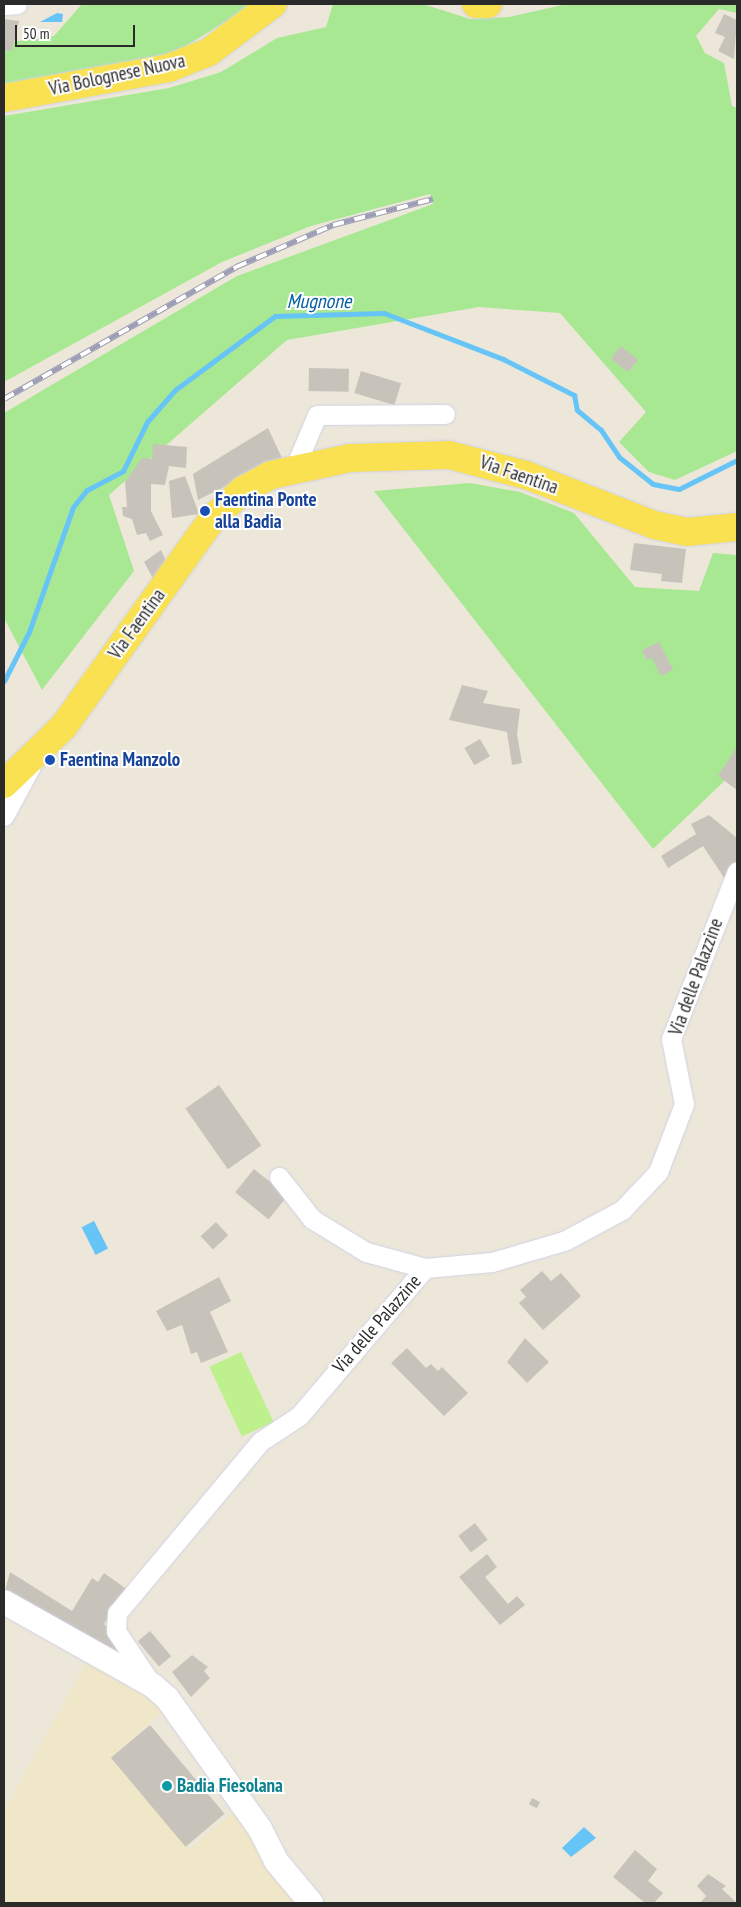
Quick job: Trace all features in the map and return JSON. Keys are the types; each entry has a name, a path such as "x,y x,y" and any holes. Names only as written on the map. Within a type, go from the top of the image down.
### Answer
{"main road":[{"name":"Via Bolognese Nuova","path":"4,98 169,68 215,48 273,4"},
{"path":"476,4 488,4"},
{"name":"Via Faentina","path":"4,784 36,758 222,508 243,490 295,467 350,458 449,455 499,466 654,525 686,532 737,526"}],"street":[{"path":"4,5 17,4"},
{"path":"295,467 317,415 444,414"},
{"name":"Via Faentina","path":"4,816 36,758"},
{"name":"Via delle Palazzine","path":"152,1685 144,1666 116,1631 117,1612 261,1441 299,1416 425,1268 492,1262 564,1242 622,1210 658,1172 684,1104 671,1039 737,870"},
{"path":"278,1177 312,1219 366,1252 425,1268"},
{"path":"4,1602 152,1685 172,1705 260,1829 276,1861 311,1903"}],"shaded area":[{"path":"87,1661 166,1708 111,1758 190,1849 234,1812 302,1903 4,1903 4,1811"}],"green space":[{"path":"82,4 254,4 176,52 4,86 4,43 54,36"},
{"path":"333,4 423,4 470,19 509,17 567,4 737,4 737,13 719,9 696,36 705,53 724,63 732,106 737,108 737,451 675,480 649,472 619,442 646,412 560,313 479,307 287,340 109,495 134,571 42,690 4,618 4,413 237,276 433,204 430,194 311,226 222,262 4,382 4,116 169,88 221,72 277,38 326,27"},
{"path":"470,483 520,492 574,513 635,587 699,591 713,553 737,555 737,769 653,849 374,491"},
{"path":"241,1352 274,1422 242,1437 209,1367"}],"water":[{"path":"57,13 63,14 62,22 40,22"},
{"path":"94,1221 108,1249 96,1255 82,1227"},
{"path":"584,1827 596,1838 571,1857 562,1848"}],"building":[{"path":"724,14 737,20 734,59 718,51 725,37 715,33"},
{"path":"4,19 19,21 12,51 4,50"},
{"path":"621,346 638,360 628,372 611,358"},
{"path":"309,368 349,369 349,392 309,391"},
{"path":"361,371 401,383 394,405 354,393"},
{"path":"268,428 282,458 198,500 193,474"},
{"path":"153,444 187,447 186,468 169,466 165,485 151,484 151,511 163,535 150,541 146,533 137,535 132,519 123,516 122,507 127,507 125,482 142,458 152,459"},
{"path":"185,476 199,514 172,518 169,481"},
{"path":"634,543 686,549 682,583 661,581 662,574 630,570"},
{"path":"161,550 168,565 156,584 144,562"},
{"path":"659,642 673,670 661,676 652,658 647,660 642,650"},
{"path":"462,685 488,691 483,703 520,709 517,734 522,763 512,765 507,732 449,720"},
{"path":"480,739 490,756 474,765 464,748"},
{"path":"737,747 737,790 718,776"},
{"path":"709,815 737,838 737,860 727,882 703,846 668,868 661,856 696,834 691,824"},
{"path":"219,1085 261,1146 228,1169 185,1109"},
{"path":"254,1169 287,1196 269,1219 235,1192"},
{"path":"216,1222 228,1235 213,1249 201,1236"},
{"path":"542,1271 551,1281 561,1273 581,1296 543,1330 519,1303 526,1297 520,1290"},
{"path":"219,1277 231,1301 210,1312 228,1352 201,1363 197,1352 191,1354 182,1325 167,1331 156,1311"},
{"path":"525,1338 549,1362 527,1383 507,1362"},
{"path":"407,1348 426,1368 431,1364 438,1371 442,1367 468,1393 444,1416 391,1363"},
{"path":"475,1523 488,1540 471,1552 458,1536"},
{"path":"487,1554 497,1567 485,1577 508,1604 517,1596 525,1605 500,1625 459,1577"},
{"path":"10,1572 72,1611 92,1578 98,1582 104,1573 128,1590 104,1624 115,1637 124,1661 4,1595"},
{"path":"150,1631 171,1656 159,1667 138,1641"},
{"path":"192,1655 208,1667 204,1671 210,1678 191,1697 172,1672"},
{"name":"Badia Fiesolana","path":"150,1725 225,1814 185,1847 111,1758"},
{"path":"532,1798 540,1802 537,1808 529,1804"},
{"path":"635,1850 657,1869 648,1881 663,1893 654,1903 645,1903 613,1877"},
{"path":"708,1874 726,1886 722,1889 737,1903 700,1903 706,1896 697,1886"}],"waterway":[{"name":"Mugnone","path":"4,681 29,632 73,507 87,490 123,471 147,422 175,390 275,316 384,313 503,359 574,395 577,410 601,430 619,457 653,484 679,489 737,460"}],"railway":[{"path":"4,399 236,267 333,225 433,199"}],"place":[{"name":"Faentina Ponte alla Badia","path":"205,511"},
{"name":"Faentina Manzolo","path":"50,760"},
{"name":"Badia Fiesolana","path":"167,1786"}]}
